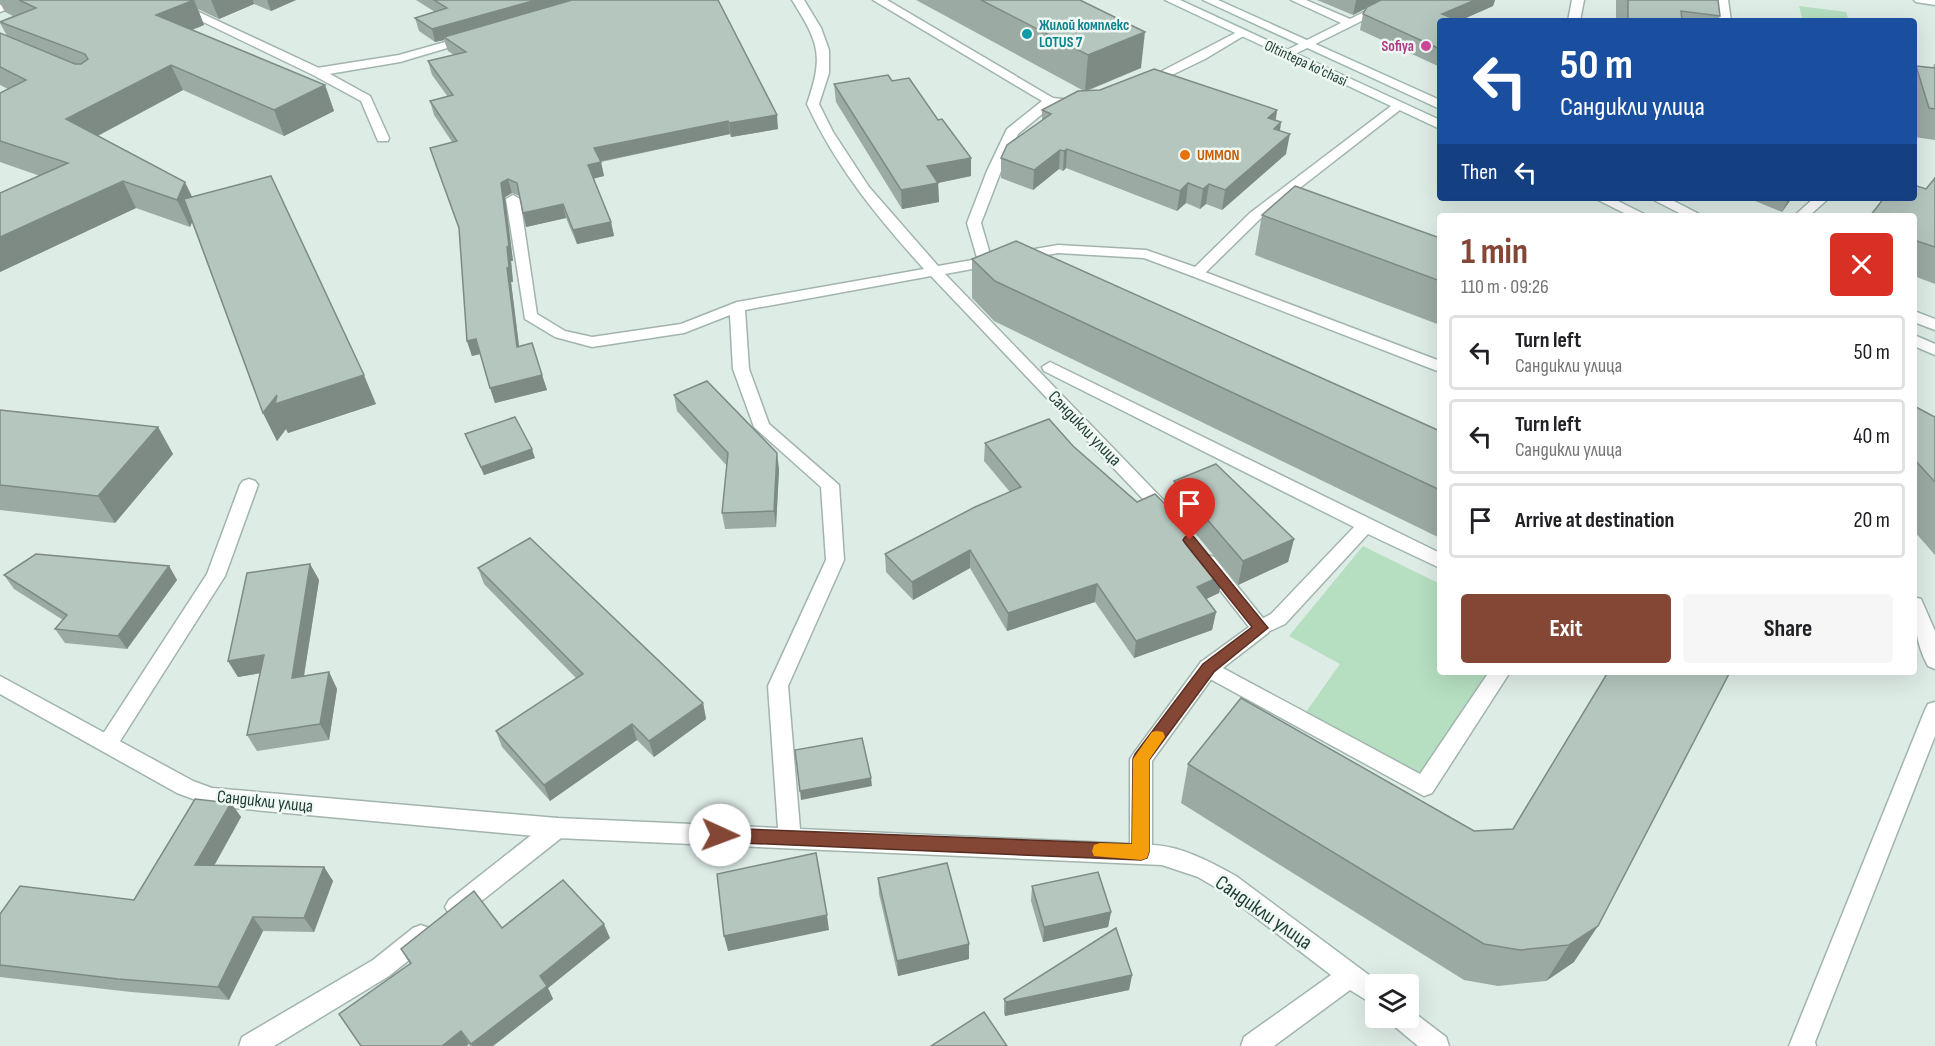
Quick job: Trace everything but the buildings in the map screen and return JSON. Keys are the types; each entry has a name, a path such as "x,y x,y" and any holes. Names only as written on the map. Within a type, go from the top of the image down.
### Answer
{"street":[{"path":"0,9 24,0"},
{"path":"164,0 317,72 366,99 383,138"},
{"name":"Сандикли улица","path":"798,0 825,50 824,76 813,104 823,132 877,206 934,270 1175,522"},
{"path":"879,0 1050,101 1094,105"},
{"name":"Oltintepa ko'chasi","path":"1171,0 1437,124"},
{"name":"Oltintepa ko'chasi","path":"1209,0 1437,104"},
{"path":"1297,0 1350,23"},
{"path":"1287,54 1396,1 1394,0"},
{"path":"1575,18 1578,0"},
{"path":"1722,0 1725,18"},
{"path":"1920,0 1935,2"},
{"path":"1138,86 1201,57 1241,33"},
{"path":"317,72 400,58 481,34"},
{"path":"1197,273 1255,216 1399,106 1417,95"},
{"path":"985,261 974,223 994,171 1012,132 1050,101"},
{"path":"513,199 530,316 560,334 592,342 684,328 737,307 1058,249 1146,254 1437,366"},
{"path":"1608,201 1634,213"},
{"path":"1664,201 1690,213"},
{"path":"1804,213 1818,201"},
{"path":"737,307 741,369 762,427 830,485 836,560 778,686 790,838"},
{"path":"1917,317 1935,325"},
{"path":"1917,341 1935,350"},
{"path":"1050,368 1437,560"},
{"path":"108,743 216,576 249,485"},
{"path":"1141,852 1141,759 1208,668 1261,628 1278,619 1366,525"},
{"path":"1197,549 1261,628"},
{"path":"1917,611 1935,661"},
{"path":"1208,668 1424,787 1498,675"},
{"name":"Сандикли улица","path":"0,684 185,787 213,797 556,828 1141,852 1162,855 1182,861 1228,883 1365,986"},
{"path":"1802,1046 1935,710"},
{"path":"251,1046 381,968 556,828"},
{"path":"1253,1046 1351,975"},
{"path":"1415,1028 1437,1046"}],"green space":[{"path":"1799,6 1846,12 1848,18 1802,18"},
{"path":"1363,546 1437,583 1437,675 1486,675 1420,775 1306,712 1340,664 1289,636"}],"slow traffic":[{"path":"1100,851 1141,852 1141,759 1157,737"}],"place":[{"name":"Жилой комплекс LOTUS 7","path":"1027,34"},
{"name":"Sofiya","path":"1426,46"},
{"name":"UMMON","path":"1185,155"}],"route":[{"path":"720,835 1141,852 1141,759 1208,668 1261,628 1190,540"}]}
